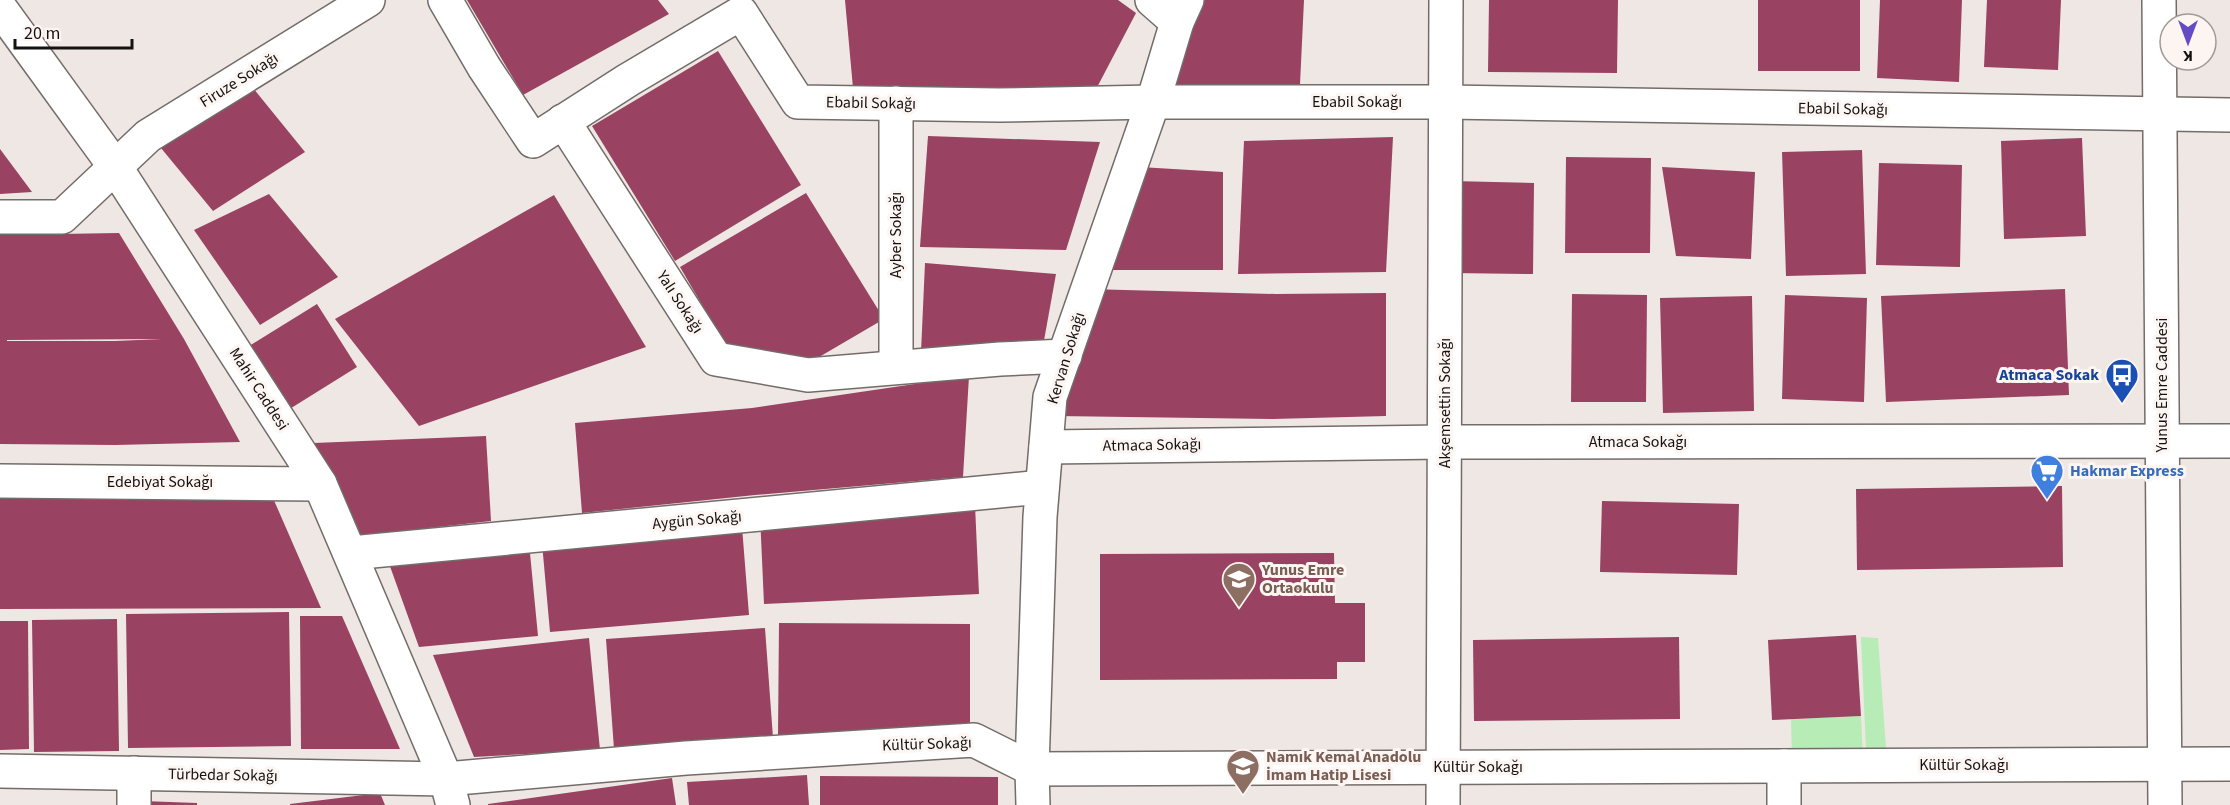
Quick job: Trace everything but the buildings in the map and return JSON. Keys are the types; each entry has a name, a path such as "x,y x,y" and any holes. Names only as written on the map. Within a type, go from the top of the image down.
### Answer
{"street":[{"name":"Firuze Sokağı","path":"0,217 62,217 148,136 368,0"},
{"path":"445,0 484,67 533,141 563,121"},
{"path":"1152,0 1182,11"},
{"name":"Akşemsettin Sokağı","path":"1443,805 1446,0"},
{"name":"Yunus Emre Caddesi","path":"2159,0 2165,805"},
{"name":"Mahir Caddesi","path":"10,9 116,168 320,484 450,792"},
{"name":"Kervan Sokağı","path":"1033,805 1032,769 1042,487 1050,397 1153,102 1182,11"},
{"name":"Ebabil Sokağı","path":"563,121 741,12 798,102 999,105 1153,102 1446,102 2230,115"},
{"name":"Ayber Sokağı","path":"896,104 896,367"},
{"name":"Yalı Sokağı","path":"563,121 716,359 808,375 1065,356"},
{"name":"Atmaca Sokağı","path":"1046,447 1444,442 2230,441"},
{"name":"Edebiyat Sokağı","path":"0,481 320,484"},
{"name":"Aygün Sokağı","path":"351,553 1042,487"},
{"name":"Kültür Sokağı","path":"450,792 686,758 974,740 1032,769 2230,764"},
{"path":"1784,766 1784,805"},
{"name":"Türbedar Sokağı","path":"0,771 134,789 450,792"}],"green space":[{"path":"1861,637 1878,638 1886,748 1866,750"},
{"path":"1861,716 1863,757 1792,756 1791,719"}],"place":[{"name":"Atmaca Sokak","path":"2122,404"},
{"name":"Hakmar Express","path":"2047,500"},
{"name":"Yunus Emre Ortaokulu","path":"1239,608"},
{"name":"Namık Kemal Anadolu İmam Hatip Lisesi","path":"1243,795"}]}
